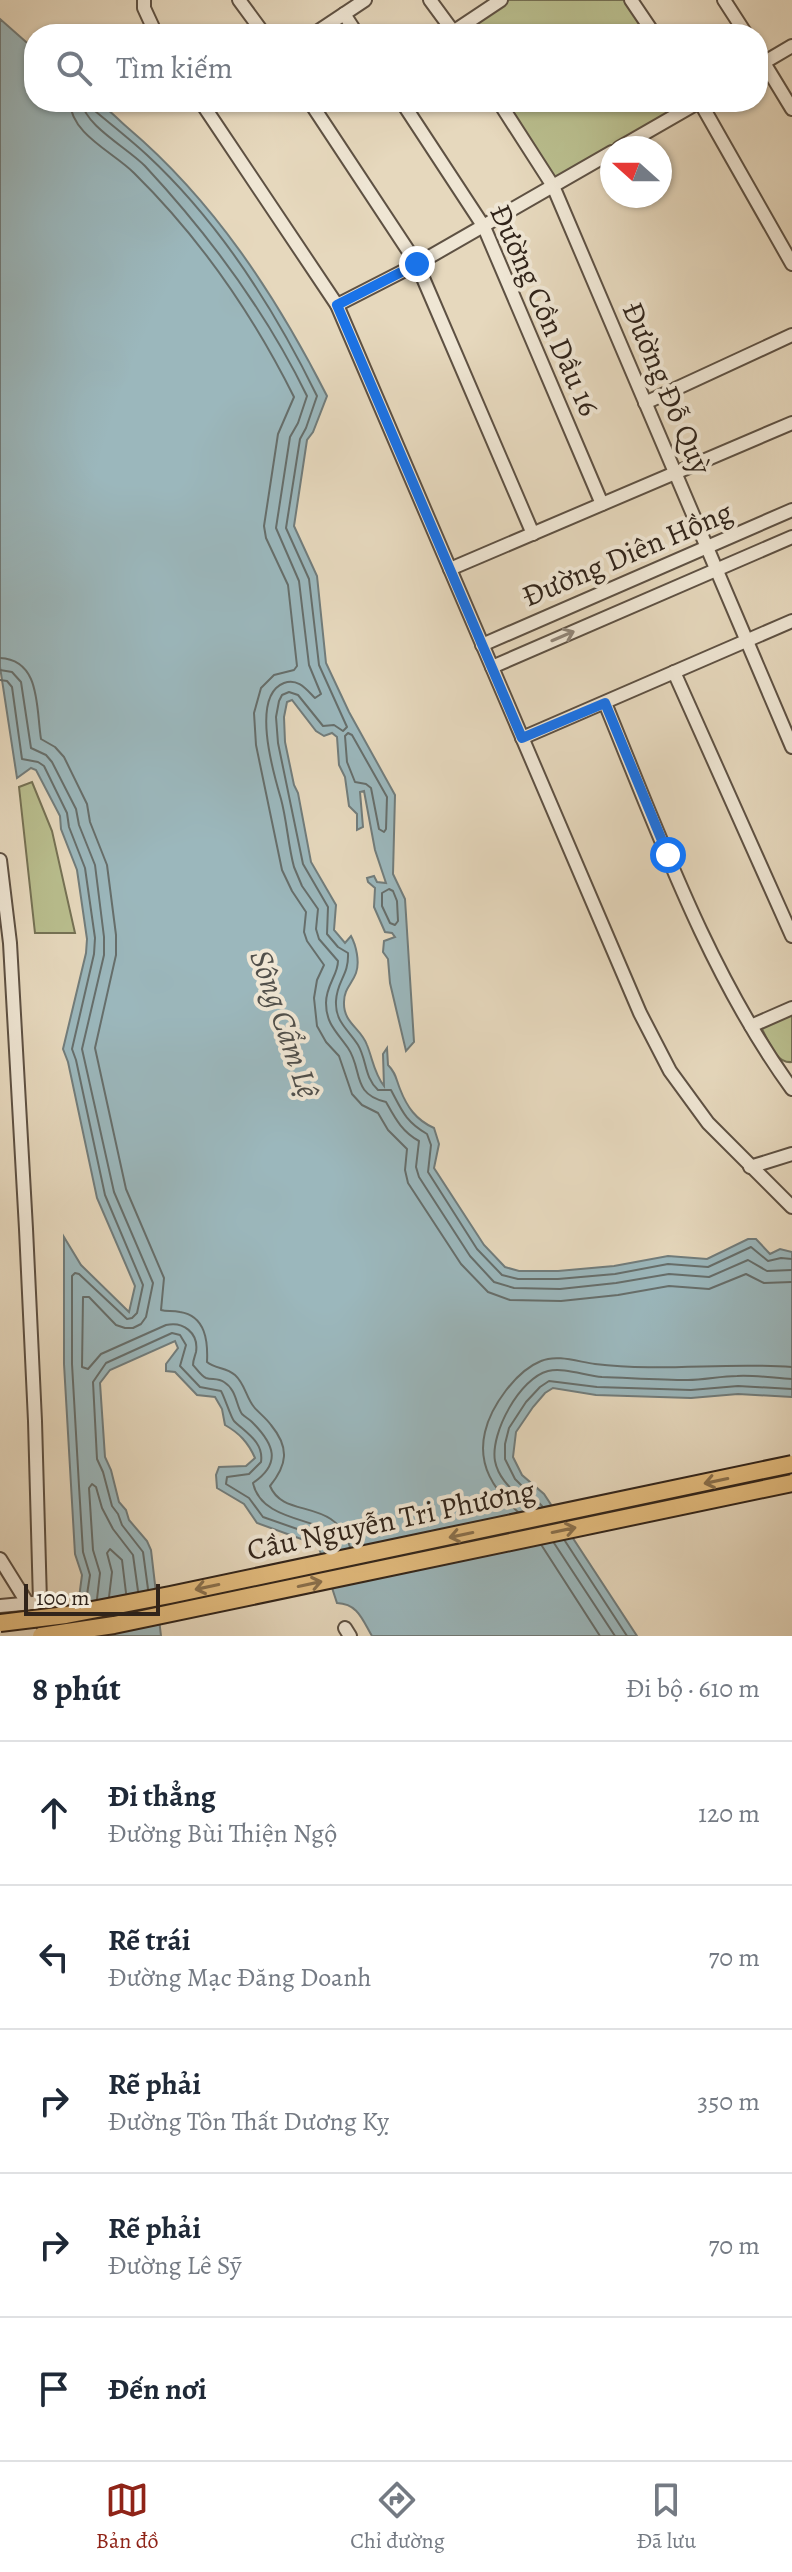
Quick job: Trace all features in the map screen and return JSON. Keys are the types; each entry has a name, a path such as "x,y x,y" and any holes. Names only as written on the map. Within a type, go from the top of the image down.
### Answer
{"main road":[{"name":"Cầu Nguyễn Tri Phương","path":"0,1623 66,1615 170,1595 792,1464"},
{"name":"Cầu Nguyễn Tri Phương","path":"42,1636 114,1625 792,1483"}],"street":[{"path":"144,0 151,24"},
{"path":"239,0 257,24"},
{"path":"329,24 365,0"},
{"path":"430,0 447,24"},
{"path":"467,24 501,0"},
{"path":"631,0 647,24"},
{"path":"724,0 740,24"},
{"path":"344,14 350,24"},
{"path":"768,56 792,46"},
{"path":"768,72 792,109"},
{"path":"208,112 337,305 640,1013 670,1071 708,1123 792,1207"},
{"path":"317,112 417,264 533,534"},
{"name":"Đường Cồn Dầu 16","path":"409,112 484,227 602,504"},
{"name":"Đường Đỗ Quỳ","path":"505,112 553,186 792,747"},
{"path":"640,136 682,112"},
{"path":"706,112 792,264"},
{"path":"337,305 484,227 600,159"},
{"path":"645,403 792,335"},
{"path":"450,569 792,423"},
{"name":"Đường Diên Hồng","path":"482,645 792,510"},
{"name":"Đường Diên Hồng","path":"492,667 792,537"},
{"path":"522,738 792,621"},
{"path":"674,672 792,936"},
{"path":"605,703 711,949 751,1026 786,1072 792,1089"},
{"path":"0,860 10,943 35,1421 34,1603 42,1636"},
{"path":"751,1026 792,1008"},
{"path":"750,1167 792,1154"},
{"path":"0,1559 34,1603"},
{"path":"0,1606 34,1603"}],"green space":[{"path":"501,0 631,0 647,24 469,24"},
{"path":"505,112 682,112 640,136 600,136 600,159 553,186"},
{"path":"32,782 52,831 75,933 35,933 19,787"},
{"path":"792,1011 792,1062 786,1062 777,1056 762,1029 764,1023"}],"water":[{"name":"Sông Cẩm Lệ","path":"0,19 24,40 24,112 109,112 159,156 241,252 286,322 327,396 307,440 294,526 317,576 326,663 395,795 393,874 405,899 414,1042 406,1051 390,983 388,959 383,952 384,941 395,937 385,932 374,907 375,888 367,878 374,876 377,882 386,883 375,850 364,791 360,792 363,827 357,830 357,814 349,806 345,777 339,765 337,737 332,733 324,736 316,731 292,700 287,702 284,717 285,742 311,862 336,905 334,930 345,943 351,936 356,949 357,969 344,997 346,1015 364,1039 384,1086 383,1054 387,1048 388,1065 406,1102 417,1117 434,1128 439,1144 434,1168 484,1245 505,1267 519,1271 614,1266 668,1256 707,1259 748,1239 756,1239 770,1254 780,1249 792,1252 792,1397 738,1394 691,1398 596,1395 553,1388 533,1407 516,1432 513,1457 522,1475 544,1494 637,1636 372,1636 355,1609 337,1603 318,1545 257,1523 244,1504 217,1488 219,1467 246,1466 255,1458 243,1438 225,1425 222,1409 215,1397 197,1395 175,1372 166,1371 166,1364 178,1348 175,1341 110,1370 100,1383 105,1457 119,1502 151,1550 161,1636 74,1636 82,1575 75,1554 64,1364 64,1237 81,1265 129,1312 135,1286 97,1198 63,1049 86,953 87,939 77,870 61,829 60,816 36,770 31,768 17,778 0,667"}],"route":[{"path":"417,264 337,305 522,738 605,703 668,855"}]}
